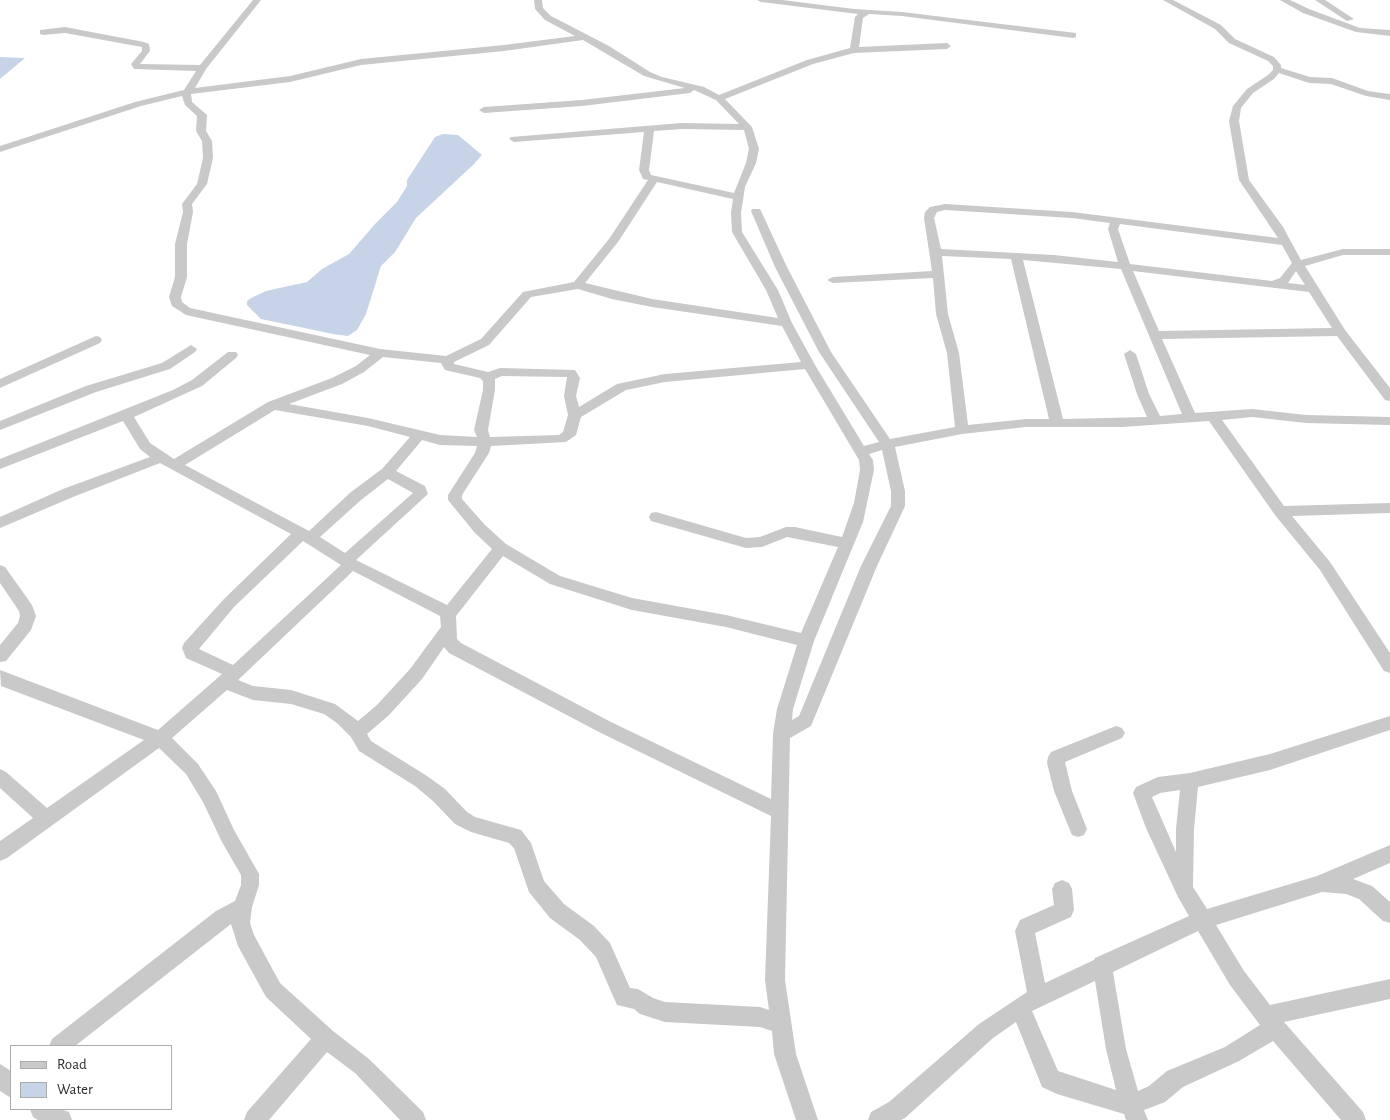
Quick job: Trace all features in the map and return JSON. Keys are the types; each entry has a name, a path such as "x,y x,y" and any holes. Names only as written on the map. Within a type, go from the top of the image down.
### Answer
{"street":[{"path":"241,0 256,2"},
{"path":"538,0 539,9 548,18 653,76 701,89 719,98 747,127 754,149 739,197 736,213 737,232 772,290 786,323 862,451 867,470 861,503 847,544 806,640 785,709 782,734 775,980 785,1054 807,1120"},
{"path":"761,0 1073,34"},
{"path":"1168,0 1218,28 1232,41 1271,59 1277,65 1277,70 1272,76 1250,92 1236,108 1234,121 1239,161 1246,184 1267,211 1287,242 1298,264 1340,332 1390,396"},
{"path":"1284,0 1306,11 1390,33"},
{"path":"1319,0 1360,26 1390,25"},
{"path":"256,2 202,68 186,99 202,115 201,131 207,141 208,158 202,184 187,204 188,212 180,244 181,277 175,297 176,303 186,311 380,353 448,360 485,342 527,294 578,285 612,295 652,303 786,323"},
{"path":"854,50 859,16 867,12"},
{"path":"43,32 65,30 141,44 146,46 146,50 135,64 137,67 202,68"},
{"path":"0,149 138,104 188,92 290,79 361,62 504,48 585,37"},
{"path":"719,98 810,62 854,50 948,46"},
{"path":"1277,70 1309,80 1332,81 1366,93 1390,97"},
{"path":"484,110 582,103 701,89"},
{"path":"514,139 648,128 747,127"},
{"path":"648,128 645,174 654,179 739,197"},
{"path":"578,285 614,240 654,179"},
{"path":"962,430 956,371 942,314 936,252 929,218 930,212 938,208 1056,213 1287,242"},
{"path":"756,211 781,268 825,352 887,444 898,491 898,506 869,566 805,721 782,734"},
{"path":"1116,221 1113,229 1125,266 1190,417"},
{"path":"936,252 1054,258 1313,289"},
{"path":"1274,284 1284,280 1298,264 1331,254 1390,252"},
{"path":"1016,256 1024,282 1057,422"},
{"path":"833,280 937,274"},
{"path":"1155,334 1340,332"},
{"path":"0,384 96,340"},
{"path":"0,426 91,389 166,366 191,349"},
{"path":"0,523 68,494 168,462 273,405 337,381 360,369 380,353"},
{"path":"1130,354 1143,394 1155,420"},
{"path":"0,464 126,415 197,383 232,355"},
{"path":"273,405 368,422 440,440 485,442 566,438 569,435 575,415 570,396 574,378 571,374 511,372 494,374 488,377 454,369 447,363 448,360"},
{"path":"575,415 622,387 640,383 708,374 810,365"},
{"path":"488,377 489,390 481,430 485,442 482,453 456,495 455,500 480,529 501,548 555,580 632,604 676,614 726,621 806,640"},
{"path":"862,451 887,444 962,430 1026,423 1107,424 1252,414 1306,419 1390,421"},
{"path":"126,415 145,446 168,462 306,536 349,562 444,610 448,622 449,641 455,648 605,726 780,812"},
{"path":"1213,416 1280,511 1322,561 1390,666"},
{"path":"419,435 387,472 306,536 229,603 190,648 192,653 231,677 239,689 253,694 291,697 329,709 343,718 357,732 365,746 421,781 439,795 461,818 471,824 514,836 522,843 536,886 557,911 587,933 603,950 624,998 638,999 647,1007 665,1012 760,1017 780,1024"},
{"path":"0,852 160,738 231,677 421,494 420,490 387,472"},
{"path":"1280,511 1390,508"},
{"path":"656,517 746,543 762,542 786,532 795,532 847,544"},
{"path":"357,732 383,710 416,674 448,622 501,548"},
{"path":"0,571 26,609 28,616 25,626 0,656"},
{"path":"0,676 7,681 160,738 192,769 210,797 250,874 250,885 242,907 240,923 245,939 272,990 326,1038 362,1066 415,1120"},
{"path":"1354,1120 1270,1022 1237,978 1201,920 1186,891 1155,828 1142,793 1158,785 1190,781 1270,762 1390,723"},
{"path":"1078,829 1062,791 1056,763 1058,758 1116,733"},
{"path":"0,777 46,819"},
{"path":"1186,891 1184,847 1190,781"},
{"path":"892,1117 986,1032 1029,1002 1102,965 1201,920 1320,884 1390,854"},
{"path":"1320,884 1346,885 1365,892 1390,914"},
{"path":"1062,889 1064,910 1027,927 1025,931 1029,1002 1050,1079 1134,1112"},
{"path":"60,1045 215,924 242,907"},
{"path":"1102,965 1116,1049 1134,1112"},
{"path":"1134,1112 1176,1080 1232,1054 1270,1022 1390,990"},
{"path":"255,1120 326,1038"}],"water":[{"path":"0,57 25,58 0,79"},
{"path":"443,134 458,135 482,155 416,218 395,252 381,266 366,314 357,330 348,336 261,319 247,305 247,301 251,298 266,291 307,282 322,269 349,254 397,202 407,186 407,180 435,137"}]}
